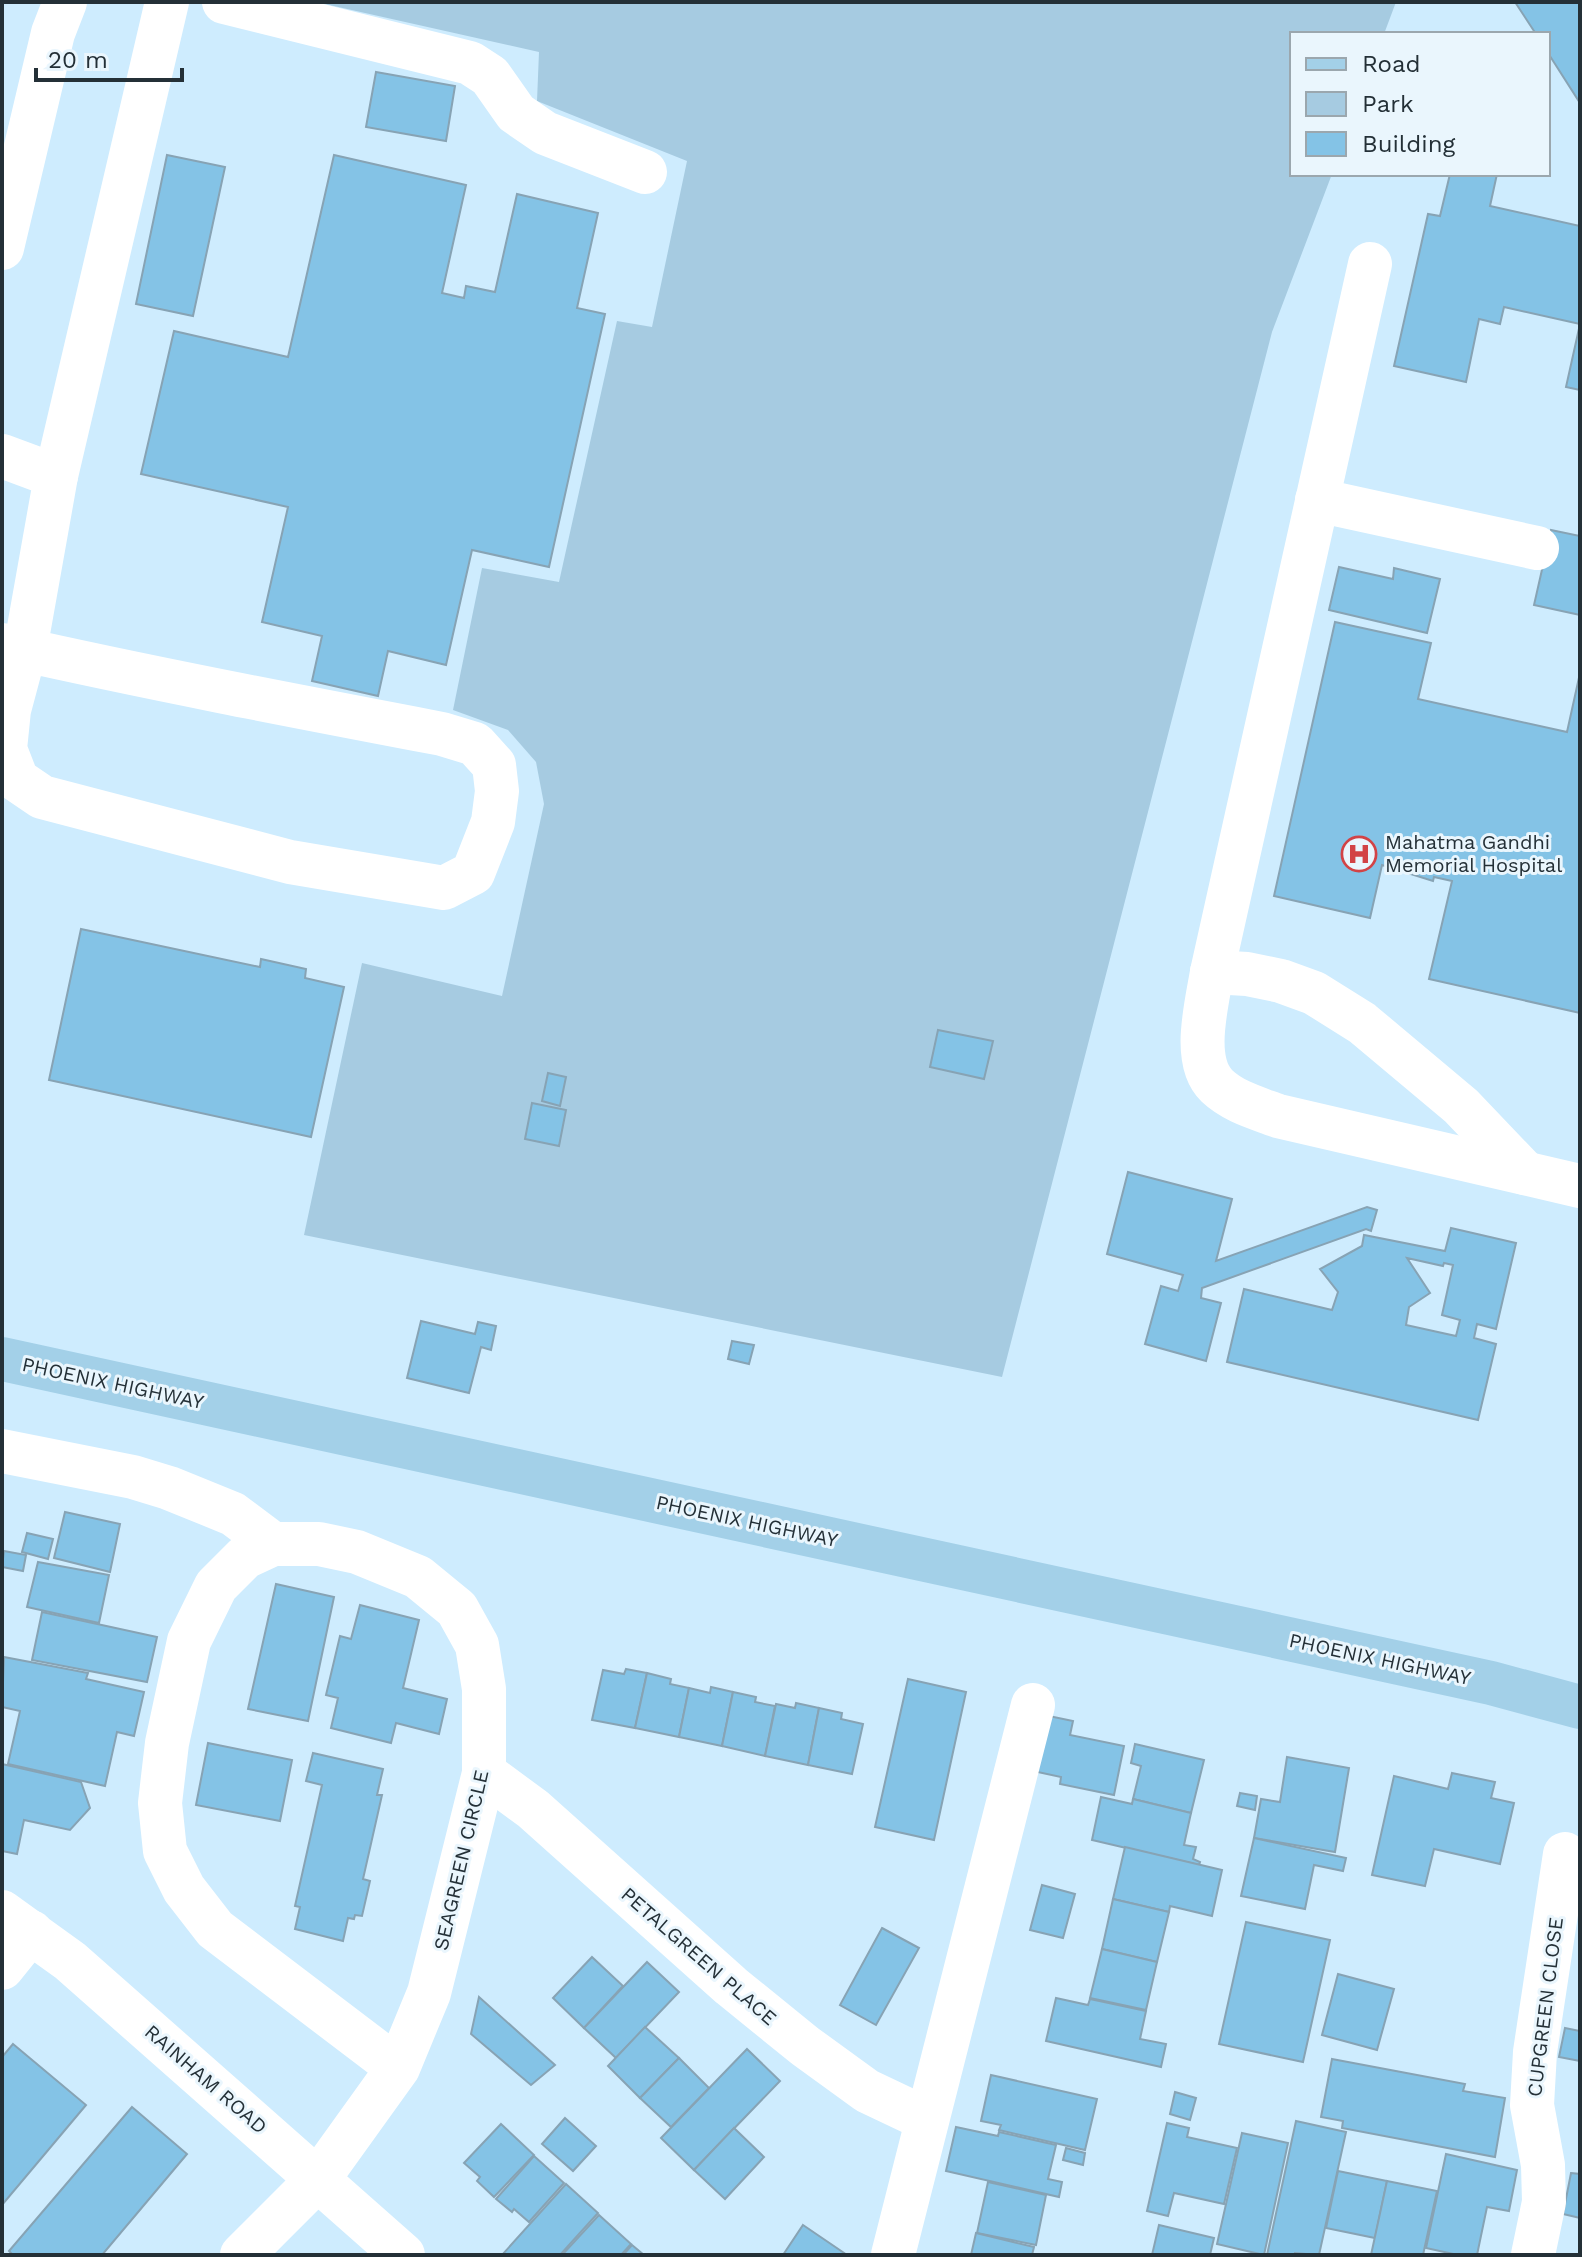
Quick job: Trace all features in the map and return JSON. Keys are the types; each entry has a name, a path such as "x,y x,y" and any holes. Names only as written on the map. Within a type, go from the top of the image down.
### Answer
{"main road":[{"name":"PHOENIX HIGHWAY","path":"2,1359 1491,1683 1580,1707"},
{"name":"PHOENIX HIGHWAY","path":"1491,1683 1580,1695"}],"street":[{"path":"2,248 53,33 65,2"},
{"path":"13,647 113,670 442,734 475,744 494,765 497,791 493,822 484,850 473,873 444,888 290,862 42,797 17,780 5,749 13,647 167,2"},
{"path":"224,2 470,63 490,76 516,113 545,133 645,172"},
{"path":"1370,264 1212,972 1202,1031 1204,1063 1216,1085 1242,1103 1278,1116 1580,1186"},
{"path":"2,456 56,476"},
{"path":"1317,500 1537,548"},
{"path":"1212,972 1247,974 1281,981 1314,993 1362,1023 1461,1106 1525,1173"},
{"path":"2,1451 133,1477 169,1488 233,1514 273,1544"},
{"name":"SEAGREEN CIRCLE","path":"242,2255 319,2178 398,2068 429,1993 484,1773 484,1689 477,1645 457,1609 418,1577 357,1552 319,1544 273,1544 245,1557 216,1586 189,1641 163,1773 160,1803 165,1851 184,1889 215,1929 398,2068"},
{"path":"893,2255 1033,1705"},
{"name":"PETALGREEN PLACE","path":"484,1773 533,1809 731,1986 805,2046 867,2091 926,2119"},
{"name":"CUPGREEN CLOSE","path":"1533,2255 1544,2202 1543,2165 1532,2105 1535,2052 1565,1854"},
{"path":"2,1968 16,1922"},
{"name":"RAINHAM ROAD","path":"16,1922 70,1961 403,2255"}],"green space":[{"path":"316,2 1396,2 1385,32 1290,32 1290,176 1331,176 1272,332 1002,1377 304,1235 362,963 502,996 544,804 536,762 508,730 453,710 482,568 559,582 617,321 652,327 687,161 537,101 539,52"}],"building":[{"path":"1515,2 1580,2 1580,103 1550,56 1550,32 1535,32"},
{"path":"376,72 455,86 446,141 366,127"},
{"path":"167,155 225,167 193,316 136,304"},
{"path":"334,155 466,185 442,293 464,298 466,286 495,292 517,194 598,213 577,308 605,314 549,567 472,550 446,665 388,651 378,696 312,681 322,636 262,622 288,507 141,474 174,331 288,357"},
{"path":"1450,176 1497,176 1490,206 1580,226 1580,324 1504,307 1500,324 1479,319 1466,382 1394,366 1428,214 1440,216"},
{"path":"1580,324 1580,390 1566,387"},
{"path":"1551,530 1580,536 1580,615 1534,605"},
{"path":"1339,567 1393,579 1394,568 1440,579 1427,633 1329,610"},
{"path":"1335,622 1431,643 1418,699 1567,732 1580,673 1580,1013 1429,979 1452,881 1434,877 1433,881 1382,865 1370,918 1274,896"},
{"path":"81,929 260,967 261,959 306,969 305,978 344,987 311,1137 49,1080"},
{"path":"938,1030 993,1041 984,1079 930,1067"},
{"path":"548,1073 566,1077 560,1106 542,1101"},
{"path":"532,1103 566,1110 559,1146 525,1139"},
{"path":"1128,1172 1232,1199 1216,1261 1367,1207 1377,1210 1371,1231 1366,1229 1202,1288 1201,1298 1221,1303 1206,1361 1145,1344 1161,1286 1178,1291 1183,1275 1107,1254"},
{"path":"1451,1228 1516,1243 1496,1329 1477,1324 1474,1338 1496,1344 1478,1420 1227,1362 1244,1289 1332,1310 1338,1292 1320,1269 1362,1246 1364,1235 1445,1251","holes":["1407,1258 1443,1266 1444,1263 1453,1265 1442,1315 1460,1320 1456,1336 1406,1325 1409,1307 1430,1293"]},
{"path":"421,1321 475,1334 478,1322 496,1326 491,1350 481,1347 469,1393 407,1378"},
{"path":"732,1341 754,1345 749,1364 728,1359"},
{"path":"65,1512 120,1524 110,1572 54,1558"},
{"path":"27,1533 53,1539 48,1559 22,1552"},
{"path":"4,1551 26,1555 23,1571 2,1567"},
{"path":"38,1562 109,1575 99,1623 27,1607"},
{"path":"276,1584 334,1597 308,1721 248,1709"},
{"path":"360,1605 419,1620 403,1688 447,1699 439,1734 396,1723 391,1743 331,1728 338,1698 326,1695 340,1636 351,1639"},
{"path":"42,1612 157,1637 147,1682 32,1660"},
{"path":"4,1657 88,1673 86,1679 144,1692 134,1736 117,1732 105,1786 8,1764 20,1711 2,1707"},
{"path":"626,1669 647,1673 635,1728 592,1720 603,1670 624,1674"},
{"path":"647,1673 671,1679 670,1684 689,1688 679,1737 635,1728"},
{"path":"908,1679 966,1692 934,1840 875,1827"},
{"path":"711,1687 733,1692 722,1746 679,1737 689,1688 710,1693"},
{"path":"733,1692 756,1697 755,1702 775,1706 765,1756 722,1746"},
{"path":"796,1703 819,1708 808,1765 765,1756 776,1704 795,1708"},
{"path":"819,1708 842,1713 841,1719 863,1724 852,1774 808,1765"},
{"path":"1044,1715 1073,1721 1070,1735 1124,1746 1114,1795 1060,1784 1061,1777 1033,1771"},
{"path":"208,1743 292,1760 280,1821 196,1805"},
{"path":"1135,1744 1204,1760 1191,1813 1133,1799 1141,1766 1131,1763"},
{"path":"313,1753 383,1769 377,1795 382,1795 363,1879 370,1881 362,1916 348,1918 343,1941 295,1929 300,1907 295,1906 322,1785 306,1781"},
{"path":"1287,1757 1349,1768 1335,1852 1254,1838 1261,1799 1280,1802"},
{"path":"2,1764 81,1782 90,1808 70,1830 24,1820 17,1854 2,1851"},
{"path":"1452,1773 1495,1782 1491,1798 1514,1803 1500,1864 1434,1849 1425,1886 1372,1875 1394,1776 1448,1789"},
{"path":"1240,1793 1257,1796 1255,1810 1237,1806"},
{"path":"1101,1797 1132,1804 1133,1799 1191,1813 1184,1845 1196,1847 1193,1859 1200,1862 1199,1865 1092,1840"},
{"path":"1254,1838 1346,1858 1343,1871 1314,1865 1305,1909 1241,1896"},
{"path":"1125,1847 1222,1870 1212,1916 1170,1906 1169,1912 1113,1899"},
{"path":"1042,1885 1075,1894 1063,1938 1030,1930"},
{"path":"1113,1899 1169,1912 1157,1962 1102,1949"},
{"path":"1246,1922 1330,1940 1303,2062 1219,2044"},
{"path":"882,1928 919,1948 876,2025 840,2005"},
{"path":"1102,1949 1157,1962 1146,2010 1090,1998"},
{"path":"592,1957 623,1986 584,2028 553,1998"},
{"path":"647,1962 679,1992 616,2058 584,2028"},
{"path":"1338,1974 1394,1989 1377,2050 1322,2035"},
{"path":"479,1997 555,2065 531,2085 471,2034"},
{"path":"1056,1998 1088,2005 1090,1999 1146,2011 1140,2039 1166,2044 1161,2067 1046,2041"},
{"path":"645,2027 679,2058 640,2098 608,2066"},
{"path":"1565,2028 1580,2031 1580,2061 1559,2057"},
{"path":"13,2044 86,2105 2,2205 2,2057"},
{"path":"747,2049 780,2081 694,2170 661,2138"},
{"path":"679,2058 709,2088 671,2127 640,2098"},
{"path":"1332,2059 1465,2084 1463,2091 1505,2098 1495,2157 1342,2128 1343,2121 1321,2117"},
{"path":"991,2075 1097,2099 1085,2150 999,2130 1001,2125 981,2121"},
{"path":"1175,2092 1196,2098 1190,2120 1170,2114"},
{"path":"132,2107 187,2154 102,2255 13,2255 9,2251"},
{"path":"565,2118 596,2146 573,2171 542,2144"},
{"path":"1296,2121 1346,2132 1319,2255 1267,2255"},
{"path":"1167,2123 1189,2128 1187,2137 1237,2148 1224,2204 1174,2193 1168,2216 1147,2211"},
{"path":"501,2124 534,2155 494,2197 477,2181 480,2177 464,2163"},
{"path":"956,2127 998,2136 999,2132 1056,2145 1048,2179 1062,2182 1059,2197 946,2171"},
{"path":"734,2128 764,2157 725,2199 694,2170"},
{"path":"1242,2133 1288,2143 1264,2255 1217,2244"},
{"path":"1066,2148 1085,2153 1083,2165 1063,2160"},
{"path":"1446,2154 1517,2170 1509,2211 1487,2207 1477,2255 1458,2255 1426,2248"},
{"path":"534,2156 564,2183 529,2222 496,2199"},
{"path":"1338,2171 1387,2181 1375,2238 1326,2228"},
{"path":"1571,2173 1580,2174 1580,2218 1563,2214"},
{"path":"1387,2181 1437,2191 1423,2255 1371,2255"},
{"path":"988,2182 1046,2195 1036,2245 977,2233"},
{"path":"566,2184 598,2213 560,2255 502,2255"},
{"path":"599,2215 631,2244 621,2255 562,2255"},
{"path":"803,2225 847,2255 783,2255"},
{"path":"1159,2225 1214,2238 1210,2255 1152,2255"},
{"path":"976,2233 1034,2247 1032,2255 971,2255"},
{"path":"632,2245 644,2255 623,2255"}],"place":[{"name":"Mahatma Gandhi Memorial Hospital","path":"1359,854"}]}
